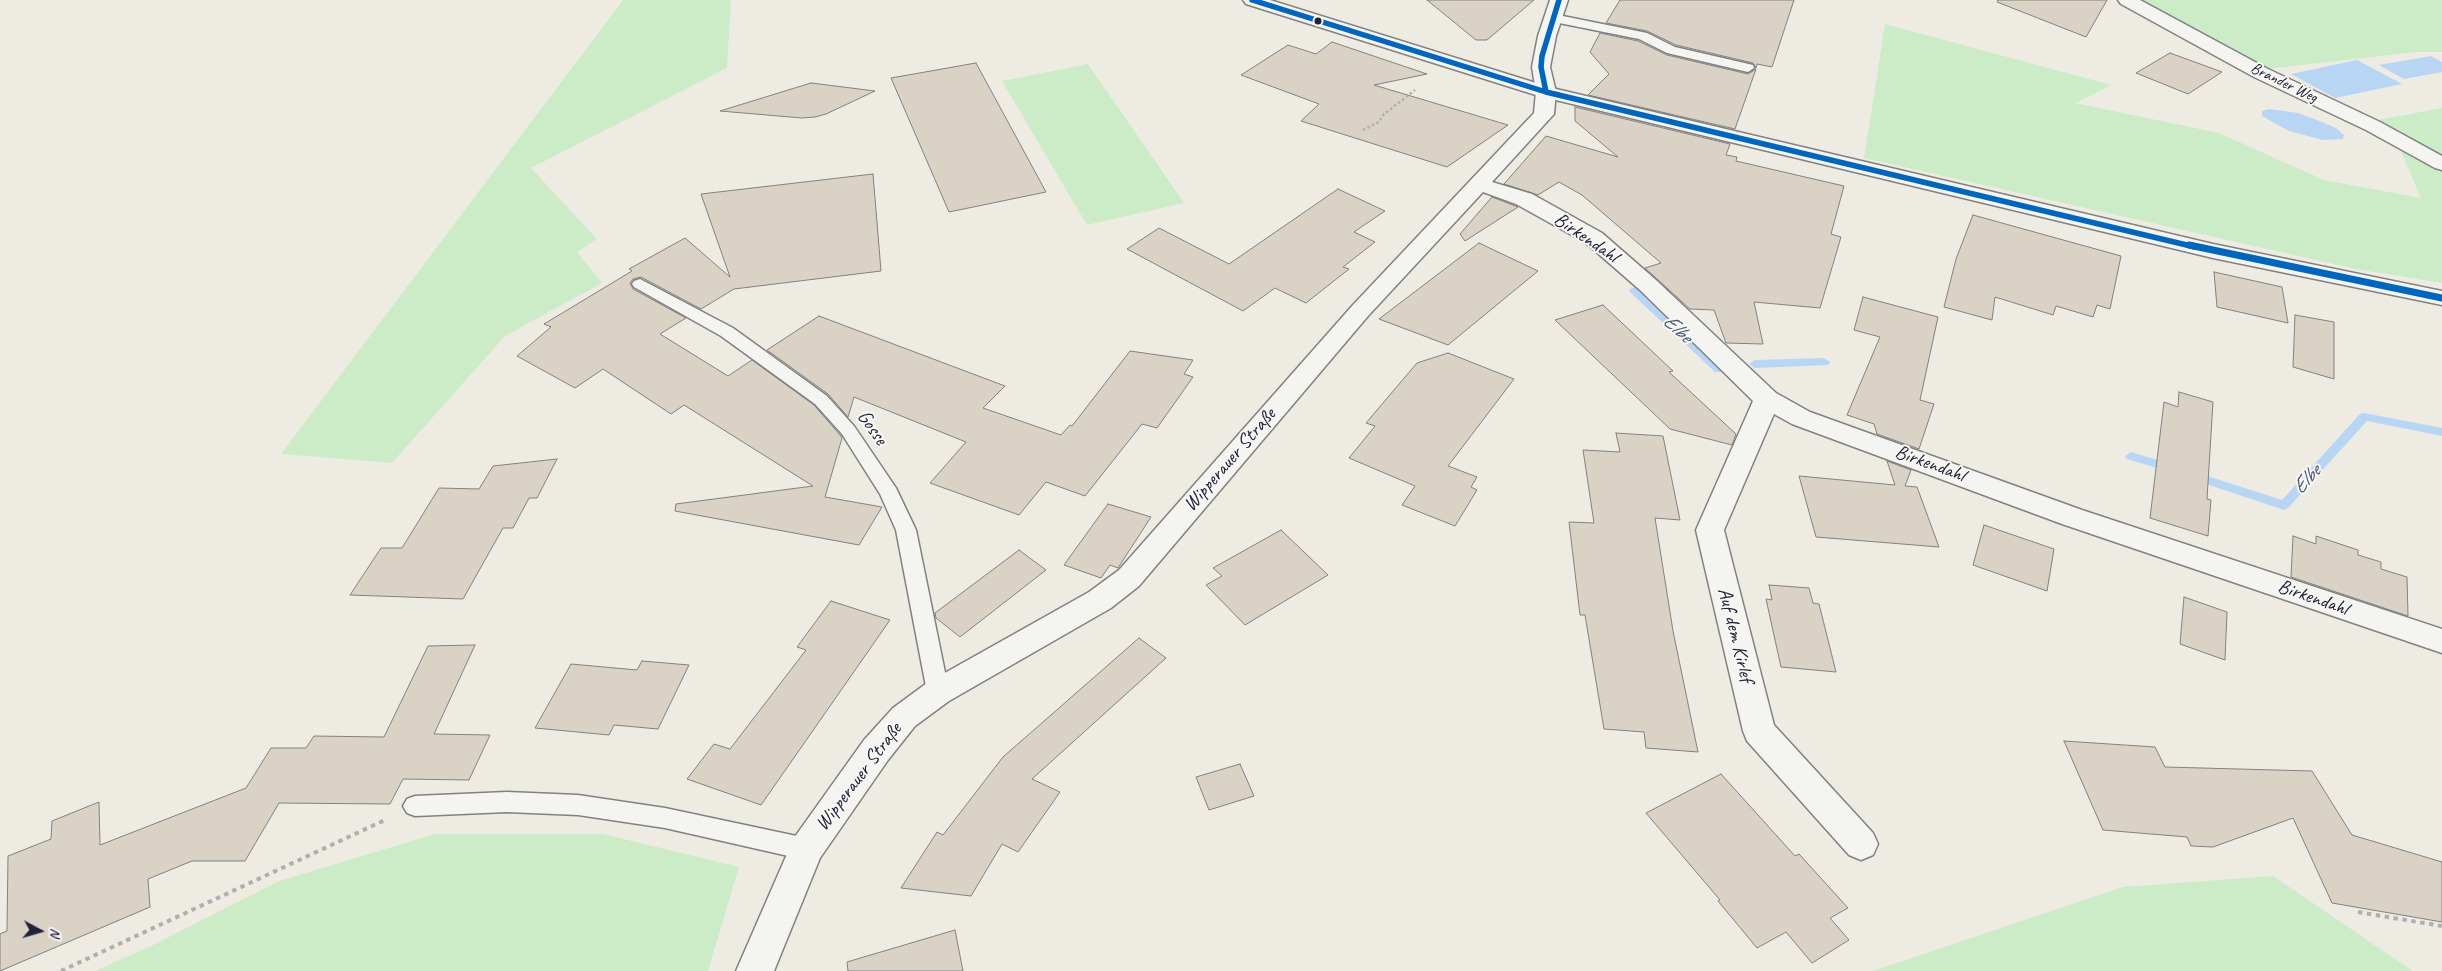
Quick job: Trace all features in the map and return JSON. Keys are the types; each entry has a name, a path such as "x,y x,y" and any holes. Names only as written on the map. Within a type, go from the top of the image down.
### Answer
{"street":[{"path":"1252,0 1546,92 2213,251 2442,298"},
{"name":"Brander Weg","path":"2127,0 2261,73 2373,126 2442,164"},
{"name":"Wipperauer Straße","path":"755,971 806,849 881,744 904,717 938,692 1100,600 1129,578 1360,311 1544,114 1546,92 1541,66 1556,9"},
{"name":"Birkendahl","path":"1478,184 1524,199 1594,238 1648,285 1767,399 1801,418 2072,517 2442,641"},
{"name":"Auf dem Kirlef","path":"1767,399 1710,530 1758,731 1862,844"}],"lane":[{"path":"1556,9 1644,36 1671,50 1748,68"},
{"name":"Gosse","path":"640,284 728,332 821,400 848,430 888,493 906,530 938,692"},
{"name":"Wipperauer Straße","path":"415,806 507,802 578,805 665,818 806,849"}],"path":[{"path":"1363,130 1379,122 1383,115 1415,90"},
{"path":"61,971 415,806"},
{"path":"2358,912 2442,926"}],"green space":[{"path":"623,0 731,0 727,68 531,168 597,239 577,252 602,283 505,336 392,463 281,454"},
{"path":"2141,0 2442,0 2442,52 2416,52 2267,69"},
{"path":"1885,24 2111,85 2075,103 2219,133 2324,180 2421,198 2400,149 2442,172 2442,283 2356,269 1864,158"},
{"path":"1088,64 1184,203 1087,225 1002,81"},
{"path":"2442,108 2442,155 2378,120"},
{"path":"435,834 603,834 739,867 708,971 95,971 149,947 279,881"},
{"path":"2273,876 2413,971 1873,971 2123,887"}],"water":[{"path":"2431,56 2442,62 2442,72 2404,79 2379,65"},
{"path":"2357,60 2402,84 2335,98 2291,74"},
{"path":"2269,109 2298,113 2317,120 2336,128 2344,135 2343,139 2323,140 2289,131 2262,116 2262,111"}],"building":[{"path":"1427,0 1534,0 1487,40 1476,40"},
{"path":"1620,0 1794,0 1772,67 1757,64 1756,68 1753,63 1676,45 1647,31 1606,23"},
{"path":"1998,0 2107,0 2086,37 1997,2"},
{"path":"1600,33 1638,41 1667,55 1748,74 1756,69 1735,129 1588,95 1609,74 1590,52"},
{"path":"1332,42 1427,74 1374,85 1508,125 1447,167 1301,121 1319,104 1241,75 1288,45 1316,54"},
{"path":"2170,53 2222,72 2188,94 2136,73"},
{"path":"976,63 1046,192 949,212 891,78"},
{"path":"811,83 875,91 826,114 815,117 802,118 720,111"},
{"path":"1575,107 1730,144 1726,155 1737,157 1736,161 1844,186 1831,234 1841,237 1820,308 1754,302 1763,344 1726,343 1714,310 1690,309 1645,268 1661,263 1582,195 1559,182 1538,195 1504,184 1546,136 1618,157 1575,121"},
{"path":"873,174 881,271 734,289 701,309 641,277 633,279 630,283 633,289 686,318 660,334 728,376 752,360 814,405 842,438 825,497 882,507 859,545 675,511 676,504 813,486 684,405 671,414 603,369 575,388 517,356 551,327 544,324 632,271 629,269 685,238 730,277 701,194"},
{"path":"1338,189 1385,211 1354,232 1375,242 1343,267 1349,269 1306,303 1275,288 1243,311 1127,249 1159,228 1229,264"},
{"path":"1492,197 1518,207 1465,241 1460,234"},
{"path":"1973,215 2121,256 2110,309 2097,305 2093,317 2056,306 2053,315 1995,297 1992,320 1944,307 1956,259"},
{"path":"1479,243 1538,271 1448,345 1379,319"},
{"path":"2214,272 2282,287 2288,323 2217,307"},
{"path":"1863,297 1938,317 1920,400 1934,404 1919,449 1877,434 1874,424 1847,415 1880,337 1854,330"},
{"path":"1603,305 1673,371 1669,372 1736,434 1732,445 1670,429 1555,320"},
{"path":"2295,315 2334,322 2334,379 2293,367"},
{"path":"819,316 1005,386 983,408 1061,435 1070,425 1072,426 1130,351 1193,360 1184,374 1193,377 1157,428 1142,424 1085,496 1046,482 1019,515 930,483 966,442 854,397 848,417 828,394 767,350"},
{"path":"1448,353 1514,379 1448,466 1477,477 1471,487 1477,490 1455,526 1402,505 1415,486 1349,458 1375,426 1366,423 1417,363"},
{"path":"2179,392 2213,402 2207,499 2211,500 2208,536 2150,518 2164,402 2178,407"},
{"path":"1616,433 1663,436 1680,520 1655,518 1673,631 1698,752 1646,748 1644,732 1604,729 1585,615 1580,615 1569,522 1594,523 1583,450 1620,452"},
{"path":"557,459 537,498 529,498 513,528 503,528 463,599 350,595 381,548 402,548 439,488 479,489 493,466"},
{"path":"1887,461 1911,470 1905,486 1917,487 1939,547 1816,537 1799,476 1895,485"},
{"path":"1108,504 1151,517 1118,568 1110,565 1101,578 1064,565"},
{"path":"1984,525 2054,549 2047,591 1973,565"},
{"path":"1281,530 1328,575 1245,625 1206,585 1222,576 1213,568"},
{"path":"2293,536 2316,544 2316,536 2358,550 2358,555 2381,562 2381,569 2407,577 2408,616 2291,577"},
{"path":"1019,550 1046,570 960,637 936,618 935,613"},
{"path":"1769,585 1809,588 1813,603 1819,604 1836,672 1781,667 1766,599 1772,600"},
{"path":"2184,597 2227,612 2225,660 2180,644"},
{"path":"831,601 890,620 761,805 687,779 714,744 730,749 806,650 797,647"},
{"path":"1139,638 1166,658 1032,779 1060,792 1018,852 1002,844 971,896 901,888 937,832 943,835 1003,757"},
{"path":"475,645 434,734 490,735 469,780 403,779 390,804 279,803 245,861 192,861 148,879 150,907 0,971 0,934 7,931 8,856 51,839 52,821 99,802 100,845 246,788 271,748 306,748 314,736 384,737 428,646"},
{"path":"642,661 689,665 658,729 614,725 609,735 535,728 571,664 637,670"},
{"path":"2064,741 2155,747 2165,767 2312,771 2352,835 2442,862 2442,922 2332,903 2293,818 2213,847 2191,846 2187,837 2103,830"},
{"path":"1240,764 1254,796 1209,810 1196,777"},
{"path":"1721,774 1795,856 1799,854 1848,908 1830,918 1849,940 1812,963 1786,932 1757,948 1718,901 1720,900 1646,813"},
{"path":"955,930 963,971 848,971 847,962"}],"waterway":[{"name":"Elbe","path":"1634,290 1719,369"},
{"name":"Elbe","path":"1755,364 1824,362"},
{"name":"Elbe","path":"2192,475 2284,505 2364,417 2442,432"},
{"name":"Elbe","path":"2131,456 2173,469"}],"transit line":[{"path":"1252,0 1546,92 2213,251 2442,298"},
{"path":"1546,92 1541,67 1542,56 1559,0"}]}
